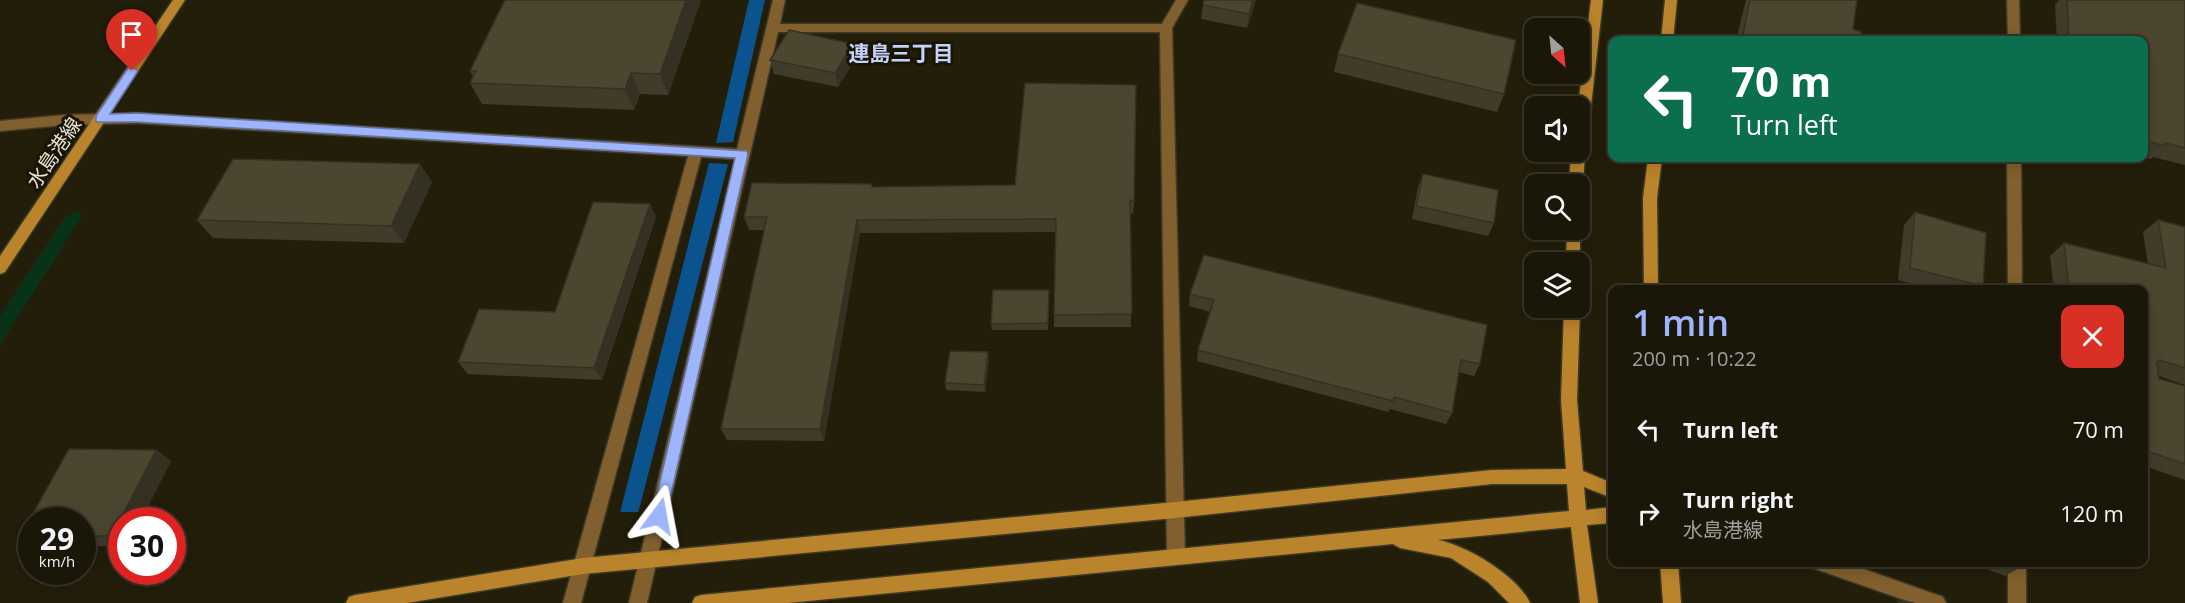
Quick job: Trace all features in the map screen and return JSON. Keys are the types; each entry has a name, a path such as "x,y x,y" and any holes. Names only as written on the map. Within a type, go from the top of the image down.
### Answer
{"street":[{"name":"水島港線","path":"0,268 179,0"},
{"path":"638,603 780,0"},
{"path":"1176,556 1166,28 1182,0"},
{"path":"1585,96 1597,0"},
{"path":"1667,36 1671,0"},
{"path":"2013,0 2014,36"},
{"path":"774,28 1166,28"},
{"path":"0,126 63,120 148,118 742,154"},
{"path":"572,603 696,151"},
{"path":"1651,285 1650,198 1654,162"},
{"path":"2014,162 2015,285"},
{"path":"1572,318 1569,390 1578,518 1589,603"},
{"path":"355,603 583,566 1175,510 1492,477 1575,476 1608,488"},
{"path":"701,603 1608,515"},
{"path":"1383,536 1455,551 1494,576 1521,603"},
{"path":"1670,567 1672,603"},
{"path":"1833,567 1937,603"},
{"path":"2017,567 2017,603"}],"green space":[{"path":"80,211 82,216 0,345 0,316 66,216"}],"water":[{"path":"749,0 765,0 733,142 716,143"},
{"path":"709,163 728,164 615,603 597,603"}],"pier":[{"path":"619,512 643,512 618,603 594,603"}],"building":[{"path":"505,0 686,0 660,74 631,73 625,89 470,83 476,71 470,71"},
{"path":"1204,0 1253,0 1249,14 1203,5"},
{"path":"1750,0 1857,0 1853,29 1861,32 1860,36 1743,36"},
{"path":"2067,0 2185,0 2185,148 2148,141 2148,36 2069,36"},
{"path":"1357,3 1516,40 1504,94 1338,54"},
{"path":"789,30 853,44 835,73 770,60"},
{"path":"1025,83 1136,85 1134,201 1130,200 1132,314 1054,315 1056,219 857,220 820,429 721,429 767,217 744,217 752,183 872,184 872,187 1015,185"},
{"path":"233,159 420,164 391,226 197,220"},
{"path":"1423,174 1498,190 1494,223 1416,206"},
{"path":"593,202 650,204 594,368 458,362 479,309 555,312"},
{"path":"1915,212 1986,233 1983,285 1910,268"},
{"path":"2158,220 2185,227 2185,368 2160,360 2157,362 2159,379 2185,386 2185,464 2148,451 2148,285 2068,285 2064,243 2166,268"},
{"path":"1204,255 1487,325 1480,364 1461,360 1452,413 1394,397 1393,401 1198,350 1214,300 1190,294"},
{"path":"993,290 1049,290 1048,323 991,324"},
{"path":"950,351 988,352 984,385 945,383"},
{"path":"69,449 156,450 127,507 108,507 108,536 96,536 96,507 37,507"}],"district":[{"name":"連島三丁目","path":"901,54"}],"route":[{"path":"132,71 100,119 137,118 742,154 659,516"}]}
